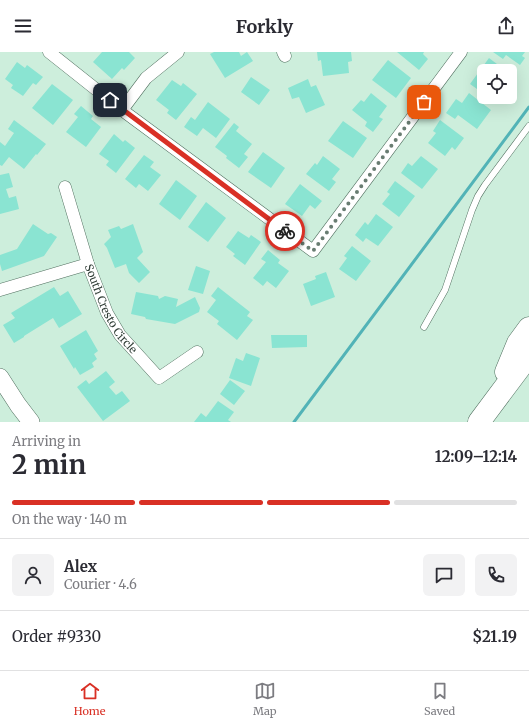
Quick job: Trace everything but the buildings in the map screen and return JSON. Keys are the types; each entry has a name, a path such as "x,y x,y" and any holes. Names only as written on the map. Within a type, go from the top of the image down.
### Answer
{"highway":[{"path":"496,400 518,343 529,328"},
{"path":"479,422 529,355"}],"street":[{"path":"49,52 122,110 313,251 461,52"},
{"path":"122,110 146,78 178,52"},
{"name":"South Cresto Circle","path":"65,187 88,264 107,313 120,335 159,378 196,352"},
{"path":"0,290 88,264"},
{"path":"0,377 31,422"}],"lane":[{"path":"424,326 445,290 478,196 529,126"}],"waterway":[{"path":"294,422 529,107"}],"way so far":[{"path":"285,231 313,251 424,102"}],"route":[{"path":"110,100 285,231"}]}
